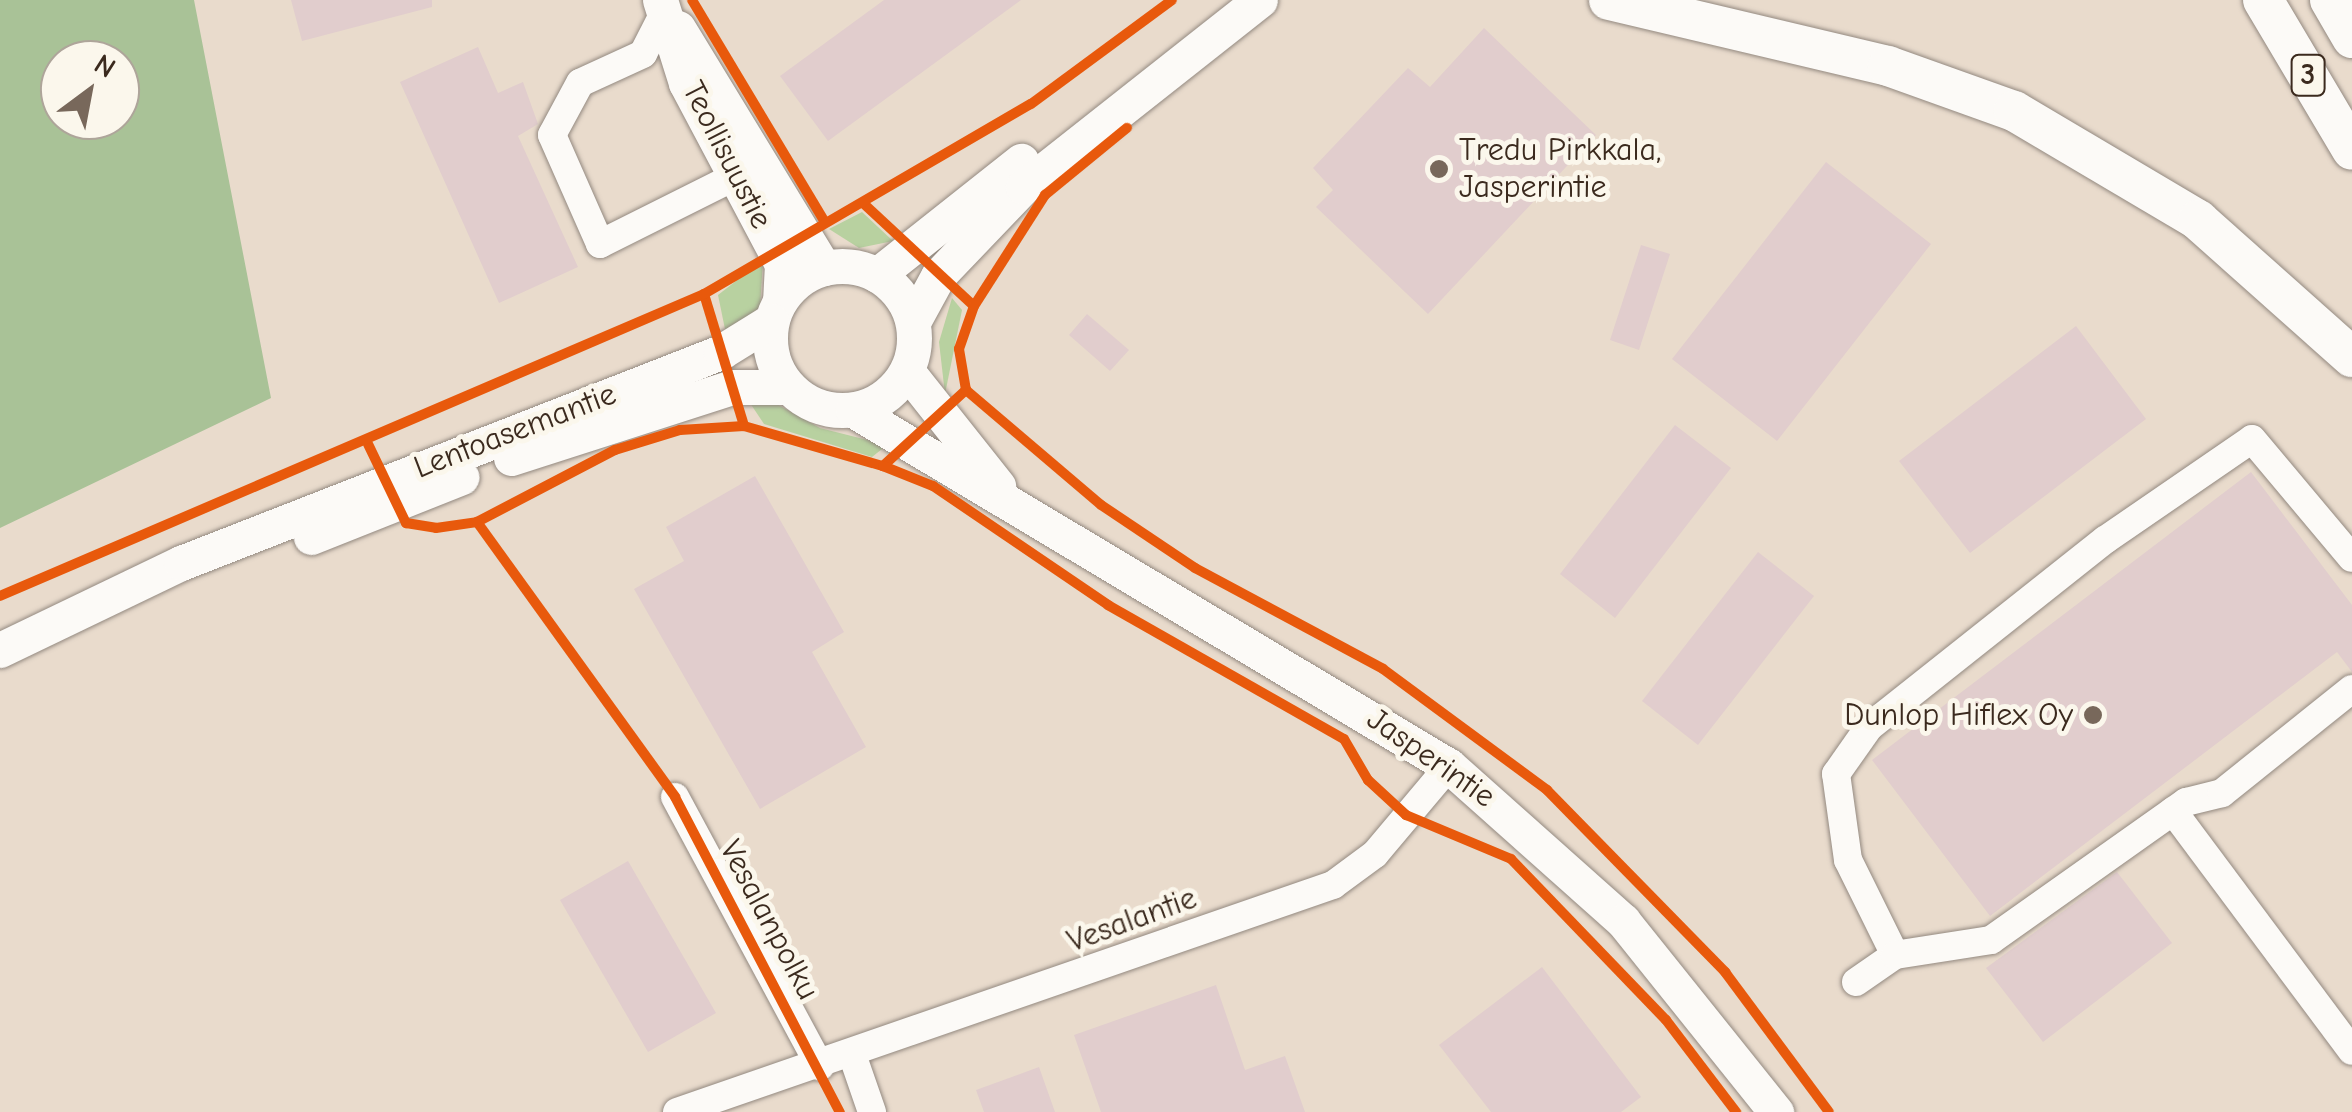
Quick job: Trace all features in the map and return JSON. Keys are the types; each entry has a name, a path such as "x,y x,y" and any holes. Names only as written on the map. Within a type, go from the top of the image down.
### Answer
{"highway":[{"path":"1610,0 1888,66 2014,111 2198,220 2352,357"},
{"name":"3","path":"2264,0 2352,150"},
{"name":"3","path":"2330,0 2352,38"}],"main road":[{"path":"1227,0 878,274 824,268 776,310 769,344 788,387 811,404 852,410 893,390 907,371 913,322 938,276 1023,188 1260,0"},
{"name":"Teollisuustie","path":"663,6 686,83 782,264 776,310"},
{"name":"Teollisuustie","path":"663,6 710,70 824,268"},
{"path":"878,274 913,322"},
{"name":"Lentoasemantie","path":"0,650 182,563 721,352 776,310"},
{"name":"Jasperintie","path":"907,371 1008,498"},
{"name":"Lentoasemantie","path":"36,634 625,418 732,387 788,387"},
{"name":"Jasperintie","path":"852,410 1008,498 1107,567 1338,693 1448,766 1624,921 1776,1112"}],"street":[{"path":"663,6 643,54 580,83 552,135 600,244 736,176"},
{"path":"1894,955 1848,860 1836,774 1869,727 2105,540 2252,438 2352,558"},
{"path":"1856,982 1894,955 1991,940 2173,811 2222,793 2352,689"},
{"name":"Vesalantie","path":"677,1112 853,1057 1332,885 1375,854 1448,766"},
{"name":"Vesalanpolku","path":"675,798 820,1066"},
{"path":"2173,811 2352,1050"},
{"path":"853,1057 872,1112"}],"green space":[{"path":"0,0 194,0 271,398 0,528"},
{"path":"862,212 893,241 859,248 829,229"},
{"path":"763,260 760,307 726,334 718,295"},
{"path":"952,298 962,310 945,394 939,342"},
{"path":"748,400 773,402 820,428 887,445 872,457 764,424"}],"building":[{"path":"291,0 432,0 432,7 302,41"},
{"path":"884,0 1021,0 828,141 780,76"},
{"path":"1484,28 1596,135 1428,314 1316,207 1333,190 1313,168 1408,68 1430,87"},
{"path":"478,47 498,93 523,82 538,124 518,136 578,267 499,303 400,82"},
{"path":"1826,162 1931,244 1777,441 1672,359"},
{"path":"1641,245 1670,254 1639,350 1610,340"},
{"path":"1087,314 1129,350 1110,371 1069,335"},
{"path":"2076,326 2146,419 1970,553 1899,461"},
{"path":"1675,425 1731,468 1615,618 1560,574"},
{"name":"Dunlop Hiflex Oy","path":"2251,472 2352,605 2352,672 2337,652 1990,916 1872,760"},
{"path":"755,476 844,632 812,652 866,747 760,809 634,589 684,561 666,527"},
{"path":"1758,552 1814,596 1698,745 1642,701"},
{"path":"628,861 716,1013 648,1052 560,900"},
{"path":"2117,872 2172,943 2043,1042 1986,968"},
{"path":"1542,967 1641,1097 1621,1112 1491,1112 1439,1045"},
{"path":"1216,985 1245,1070 1285,1056 1305,1112 1101,1112 1074,1035"},
{"path":"1039,1067 1055,1112 984,1112 976,1090"}],"cycle path":[{"path":"692,0 823,219"},
{"path":"0,596 704,294 1031,104 1172,0"},
{"path":"368,444 406,523 436,528 477,522 615,450 680,430 744,426 883,466 966,390 959,349 974,306 1045,195 1127,128"},
{"path":"863,203 974,306"},
{"path":"704,294 744,426"},
{"path":"966,390 1101,505 1195,568 1383,669 1547,790 1725,972 1829,1112"},
{"path":"883,466 933,486 1108,605 1344,739 1368,780 1406,815 1511,859 1666,1020 1736,1112"},
{"path":"477,522 675,797 840,1112"}],"place":[{"name":"Tredu Pirkkala, Jasperintie","path":"1439,169"},
{"name":"Dunlop Hiflex Oy","path":"2093,715"}]}
